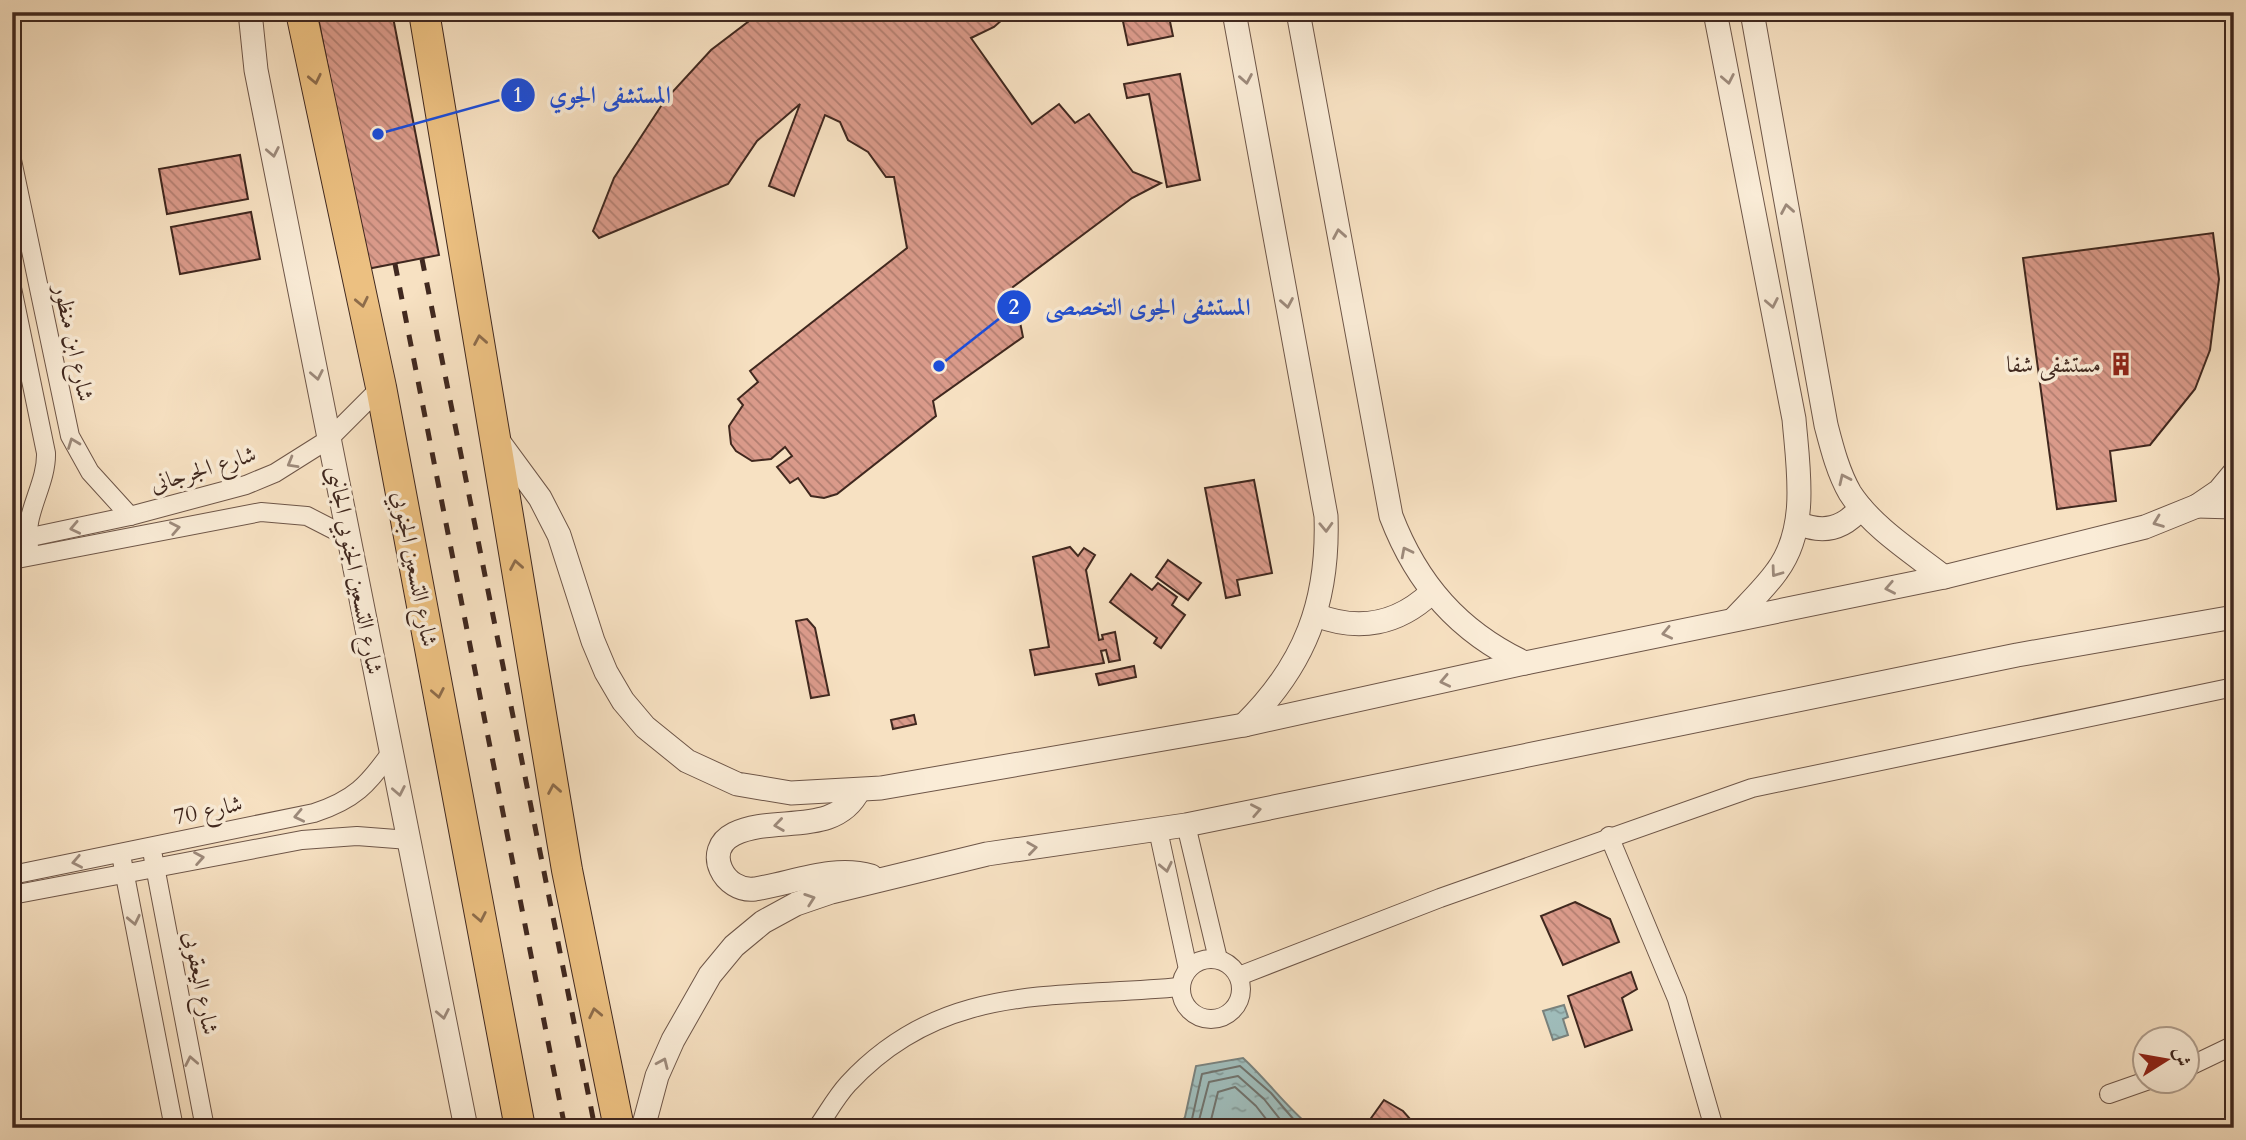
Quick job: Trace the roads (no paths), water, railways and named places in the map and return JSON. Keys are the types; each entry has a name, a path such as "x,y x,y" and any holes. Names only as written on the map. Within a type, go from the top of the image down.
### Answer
{"highway":[{"name":"شارع التسعين الجنوبي","path":"301,12 380,387 520,1128"},
{"path":"425,12 567,870 619,1128"}],"street":[{"name":"شارع التسعين الجنوبي الجانبى","path":"250,12 256,70 466,1128"},
{"path":"1234,12 1326,516 1324,577 1316,615 1281,683 1244,725"},
{"path":"1298,12 1387,498 1402,543 1431,593 1473,634 1525,663"},
{"path":"1715,12 1794,419 1798,466 1797,523 1793,541 1777,571 1734,619"},
{"path":"1752,12 1797,266 1832,446 1841,474 1861,508 1944,577"},
{"name":"شارع ابن منظور","path":"12,160 17,209 70,436 90,472 130,516"},
{"path":"1766,272 1797,266"},
{"path":"12,288 46,453 47,469 20,540 31,556"},
{"name":"شارع الجرجانى","path":"20,540 130,516 246,485 275,473 329,439 380,387"},
{"path":"496,438 540,498 559,535 606,672 623,701 645,727 687,761 737,784 791,793 859,790 1244,725 1525,663 1944,577 2145,527 2197,506 2219,491 2234,473"},
{"path":"2197,506 2234,507"},
{"path":"1797,523 1821,530 1833,528 1844,524 1861,508"},
{"name":"شارع الجرجانى","path":"12,560 261,512 307,516 348,537"},
{"path":"1316,615 1345,624 1376,624 1406,613 1431,593"},
{"path":"643,1128 657,1076 673,1040 710,975 734,946 764,922 796,904 881,878 987,855 1186,825 2017,655 2234,617"},
{"path":"1239,976 1609,836 1786,778 2234,687"},
{"name":"شارع 70","path":"12,875 151,848 338,805 360,791 392,751"},
{"path":"859,790 851,804 835,815 736,832 723,844 718,860 719,869 730,884 747,889 839,872 881,878"},
{"path":"1186,825 1218,959"},
{"path":"1158,830 1188,969"},
{"name":"شارع 70","path":"12,895 302,840 357,836 409,840"},
{"path":"1609,836 1677,999 1714,1128"},
{"name":"شارع اليعقوبى","path":"151,848 205,1128"},
{"path":"121,853 173,1128"},
{"path":"1218,959 1227,962 1239,976 1242,990 1238,1003 1229,1014 1217,1019 1203,1019 1191,1012 1183,1001 1180,987 1188,969 1196,962 1218,959"},
{"path":"817,1128 848,1084 894,1044 933,1021 983,1004 1042,994 1180,987"},
{"path":"2200,1061 2234,1045"},
{"path":"2109,1094 2130,1087"}],"water":[{"path":"1564,1005 1568,1017 1563,1019 1568,1035 1553,1040 1543,1011"},
{"path":"1243,1058 1312,1128 1178,1128 1185,1117 1196,1066"}],"railway":[{"path":"422,259 595,1128"},
{"path":"395,264 565,1128"}],"place":[{"name":"المستشفى الجوي","path":"378,134"},
{"name":"مستشفى شفا","path":"2121,364"},
{"name":"المستشفى الجوى التخصصى","path":"939,366"}]}
